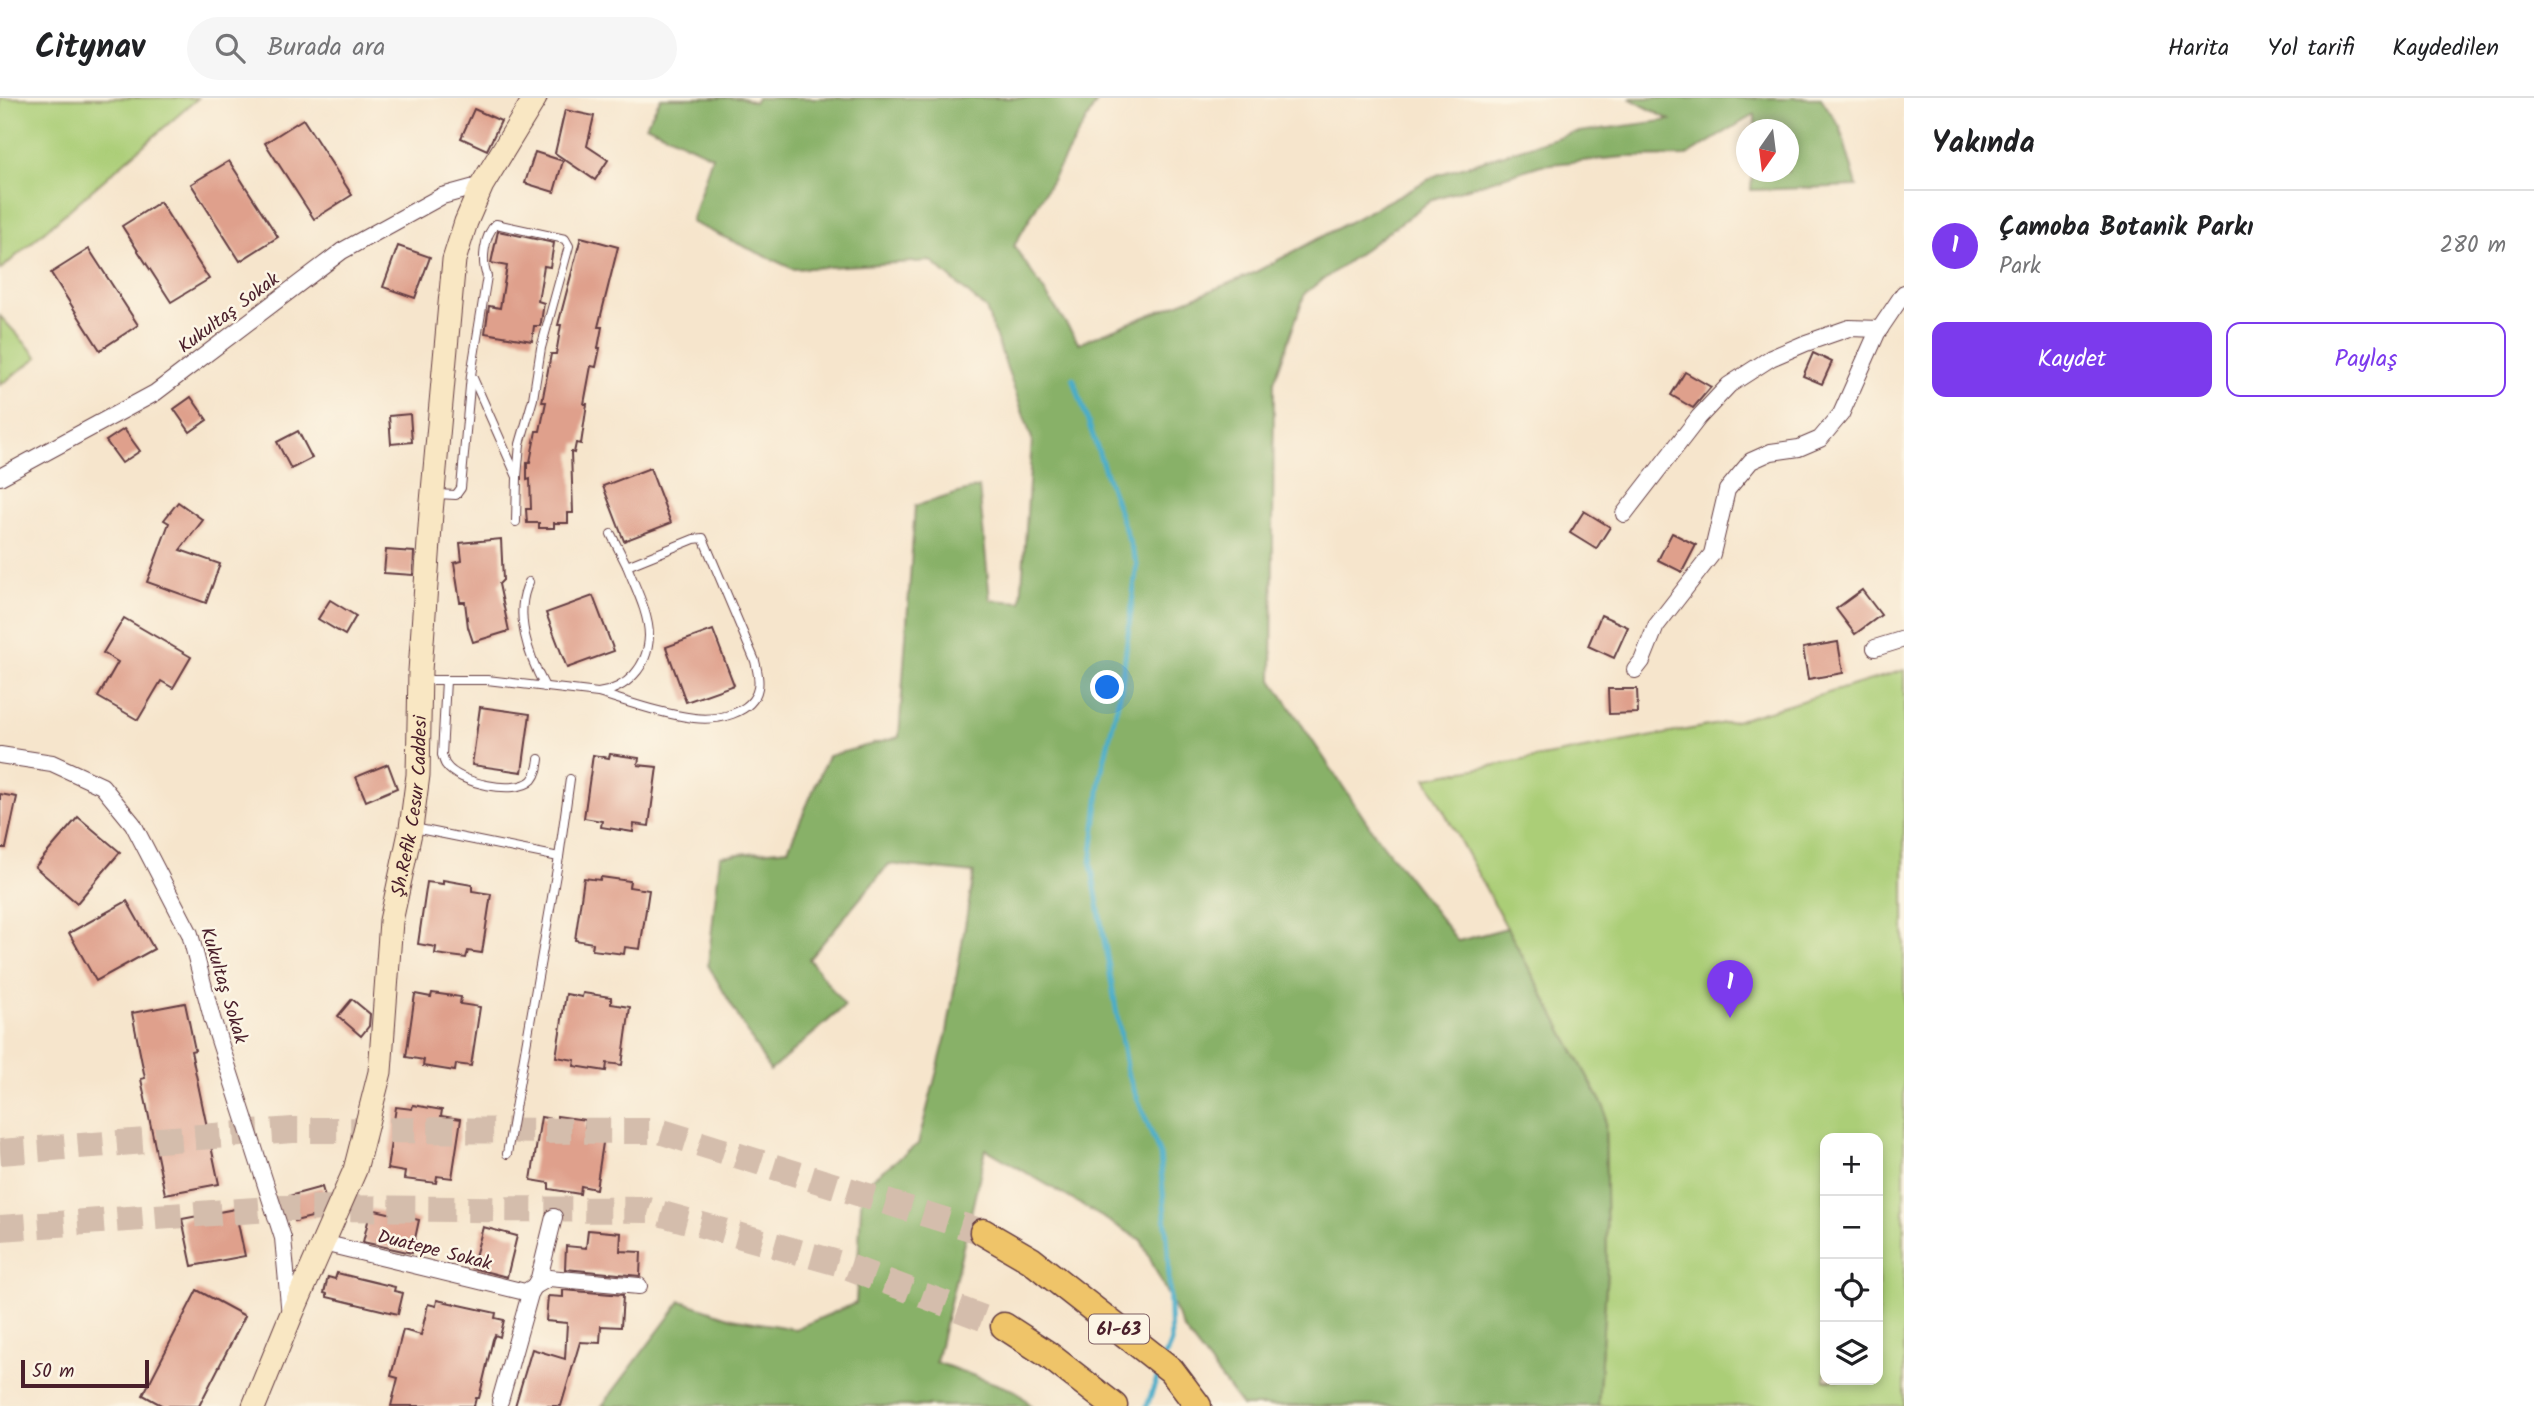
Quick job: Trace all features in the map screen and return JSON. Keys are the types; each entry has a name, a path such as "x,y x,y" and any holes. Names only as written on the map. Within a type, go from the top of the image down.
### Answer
{"main road":[{"name":"61-63","path":"983,1233 1031,1259 1171,1370 1198,1406"},
{"path":"1004,1326 1047,1354 1114,1406"}],"street":[{"name":"Şh.Refik Cesur Caddesi","path":"254,1406 355,1170 380,1072 391,921 411,828 418,775 420,680 433,493 454,260 482,185 535,98"},
{"name":"Kukultaş Sokak","path":"0,477 155,393 342,251 442,195 482,185"},
{"path":"1635,670 1642,661 1656,626 1712,554 1727,490 1751,461 1771,452 1799,447 1819,439 1841,414 1880,329 1904,293"},
{"path":"1624,514 1699,417 1729,384 1772,358 1806,343 1849,328 1880,329"},
{"path":"1875,648 1904,639"},
{"name":"Kukultaş Sokak","path":"0,755 52,763 102,786 133,824 190,934 212,1018 283,1238 290,1318"},
{"path":"500,1401 534,1286 539,1278 554,1217"},
{"name":"Duatepe Sokak","path":"323,1243 525,1292 549,1278 639,1286"}],"lane":[{"path":"433,493 456,495 461,488 471,375 487,276 482,265 491,229 496,225 565,239 569,246 541,348 533,398 520,444 516,522"},
{"path":"471,375 517,477"},
{"path":"598,693 611,691 628,681 640,669 649,635 627,566 611,534"},
{"path":"420,680 487,680 598,693 696,719 737,713 750,704 758,691 759,678 755,661 703,538 694,539 627,566"},
{"path":"529,582 522,595 521,608 529,646 545,687"},
{"path":"446,680 442,755 445,764 454,773 467,780 516,788 534,778 539,759"},
{"path":"507,1154 570,779"},
{"path":"411,828 559,857"}],"green space":[{"path":"0,98 198,98 0,270"},
{"path":"661,98 742,98 754,102 757,98 1099,98 1014,246 1079,343 1252,274 1437,175 1571,133 1670,120 1629,98 1821,98 1840,127 1857,186 1751,190 1751,182 1799,182 1799,119 1755,119 1755,114 1747,119 1736,119 1736,126 1686,156 1624,157 1541,165 1433,199 1305,293 1274,382 1272,680 1374,833 1458,941 1507,928 1605,1109 1607,1270 1598,1406 1242,1406 1185,1331 1141,1240 986,1149 936,1362 1016,1391 1032,1406 602,1406 681,1301 732,1318 795,1329 856,1303 862,1186 918,1144 947,1032 974,873 889,864 809,959 845,1006 770,1071 708,965 720,856 788,849 828,756 899,737 915,506 979,487 990,600 1021,602 1032,439 986,309 931,261 793,269 691,222 712,156 646,125"},
{"path":"0,316 38,357 0,385"},
{"path":"1904,670 1904,1406 1598,1406 1607,1270 1605,1109 1426,778 1735,721"}],"building":[{"path":"474,109 501,121 487,150 461,138"},
{"path":"565,110 594,116 587,146 608,160 595,180 555,153"},
{"path":"303,119 352,195 314,219 265,143"},
{"path":"535,152 563,161 554,192 525,183"},
{"path":"229,161 278,237 240,261 191,184"},
{"path":"160,202 209,279 171,302 122,226"},
{"path":"498,231 554,243 550,267 544,266 538,301 544,303 541,322 540,326 534,326 532,341 485,333 489,306 500,308 507,266 491,263"},
{"path":"581,237 618,247 598,327 602,327 600,348 596,367 591,366 584,404 587,404 581,444 576,443 574,453 571,452 573,513 568,513 568,523 554,523 554,528 539,528 539,523 527,523 526,509 531,509 527,462 530,462 536,431 540,431 546,402 542,402 551,354 556,354 561,325 558,325"},
{"path":"398,246 430,257 415,298 383,287"},
{"path":"89,249 138,325 100,350 51,273"},
{"path":"1813,353 1832,362 1822,384 1803,376"},
{"path":"1685,372 1711,387 1693,408 1671,395"},
{"path":"191,397 207,420 190,432 174,409"},
{"path":"410,414 412,442 391,444 389,416"},
{"path":"124,429 140,451 122,463 106,441"},
{"path":"298,431 312,458 291,469 277,442"},
{"path":"650,468 671,523 624,541 603,486"},
{"path":"178,502 203,520 180,550 220,564 206,603 147,582 169,523 164,520"},
{"path":"1584,511 1610,527 1596,549 1570,533"},
{"path":"1672,533 1696,545 1682,572 1658,560"},
{"path":"501,539 503,580 499,584 509,631 473,642 465,602 460,602 454,563 462,561 460,543"},
{"path":"386,550 414,552 413,575 384,573"},
{"path":"1862,590 1881,615 1855,634 1836,609"},
{"path":"593,596 614,651 567,668 546,613"},
{"path":"330,600 356,616 345,635 318,619"},
{"path":"1601,615 1628,627 1614,658 1588,646"},
{"path":"124,618 191,657 173,688 161,681 138,720 98,697 118,662 103,653"},
{"path":"713,630 734,685 686,702 666,647"},
{"path":"1838,642 1843,673 1808,679 1803,648"},
{"path":"1608,689 1637,689 1638,713 1609,714"},
{"path":"480,707 530,714 522,772 472,765"},
{"path":"610,754 639,758 638,765 657,767 649,826 634,824 633,832 601,827 602,821 584,818 593,755 609,758"},
{"path":"388,764 397,788 366,801 356,777"},
{"path":"0,794 17,797 6,848 0,848"},
{"path":"78,817 120,852 77,903 35,867"},
{"path":"601,877 630,881 629,887 649,890 640,949 625,947 624,954 592,950 593,943 575,940 584,878 600,880"},
{"path":"443,880 472,885 472,891 491,894 482,953 468,951 466,958 435,954 436,947 418,944 427,882 443,884"},
{"path":"127,901 154,949 96,981 69,933"},
{"path":"432,993 461,997 460,1004 480,1007 471,1066 456,1064 455,1071 423,1066 424,1060 406,1057 415,994 431,997"},
{"path":"583,993 611,997 611,1004 630,1007 622,1065 607,1063 606,1071 574,1066 575,1060 556,1057 566,994 582,997"},
{"path":"352,999 370,1014 369,1026 361,1036 338,1016"},
{"path":"185,1003 195,1050 191,1051 219,1184 165,1194 141,1079 145,1078 132,1013"},
{"path":"413,1105 442,1110 441,1116 461,1119 452,1178 437,1176 436,1183 404,1179 405,1172 387,1169 396,1107 412,1109"},
{"path":"557,1116 586,1120 585,1127 605,1130 596,1189 581,1186 580,1194 549,1189 549,1183 531,1180 541,1117 557,1120"},
{"path":"322,1187 326,1201 320,1215 295,1221 289,1196"},
{"path":"235,1209 245,1256 192,1266 182,1219"},
{"path":"371,1209 419,1220 412,1253 363,1242"},
{"path":"483,1227 517,1236 507,1277 472,1268"},
{"path":"588,1230 621,1233 620,1251 641,1252 640,1276 565,1269 566,1246 586,1248"},
{"path":"337,1273 395,1287 394,1291 403,1293 398,1314 327,1297 324,1293 328,1277 335,1279"},
{"path":"197,1290 245,1316 199,1406 163,1406 143,1395"},
{"path":"563,1290 623,1295 621,1327 601,1326 600,1343 580,1342 561,1406 515,1406 532,1349 565,1359 567,1323 546,1321 548,1296 563,1297"},
{"path":"437,1300 496,1313 495,1318 504,1320 500,1337 495,1335 493,1339 479,1398 476,1398 474,1406 391,1406 398,1378 391,1376 403,1330 421,1335 428,1304 436,1306"}],"waterway":[{"path":"1073,378 1137,564 1121,689 1101,774 1091,864 1127,1072 1160,1155 1168,1250 1171,1342 1165,1357"},
{"path":"1147,1406 1159,1373"}],"tunnel":[{"path":"0,1152 293,1130 659,1131 983,1232"},
{"path":"0,1228 283,1208 648,1210 838,1263 1004,1326"}],"place":[{"name":"Çamoba Botanik Parkı","path":"1730,1018"}]}
